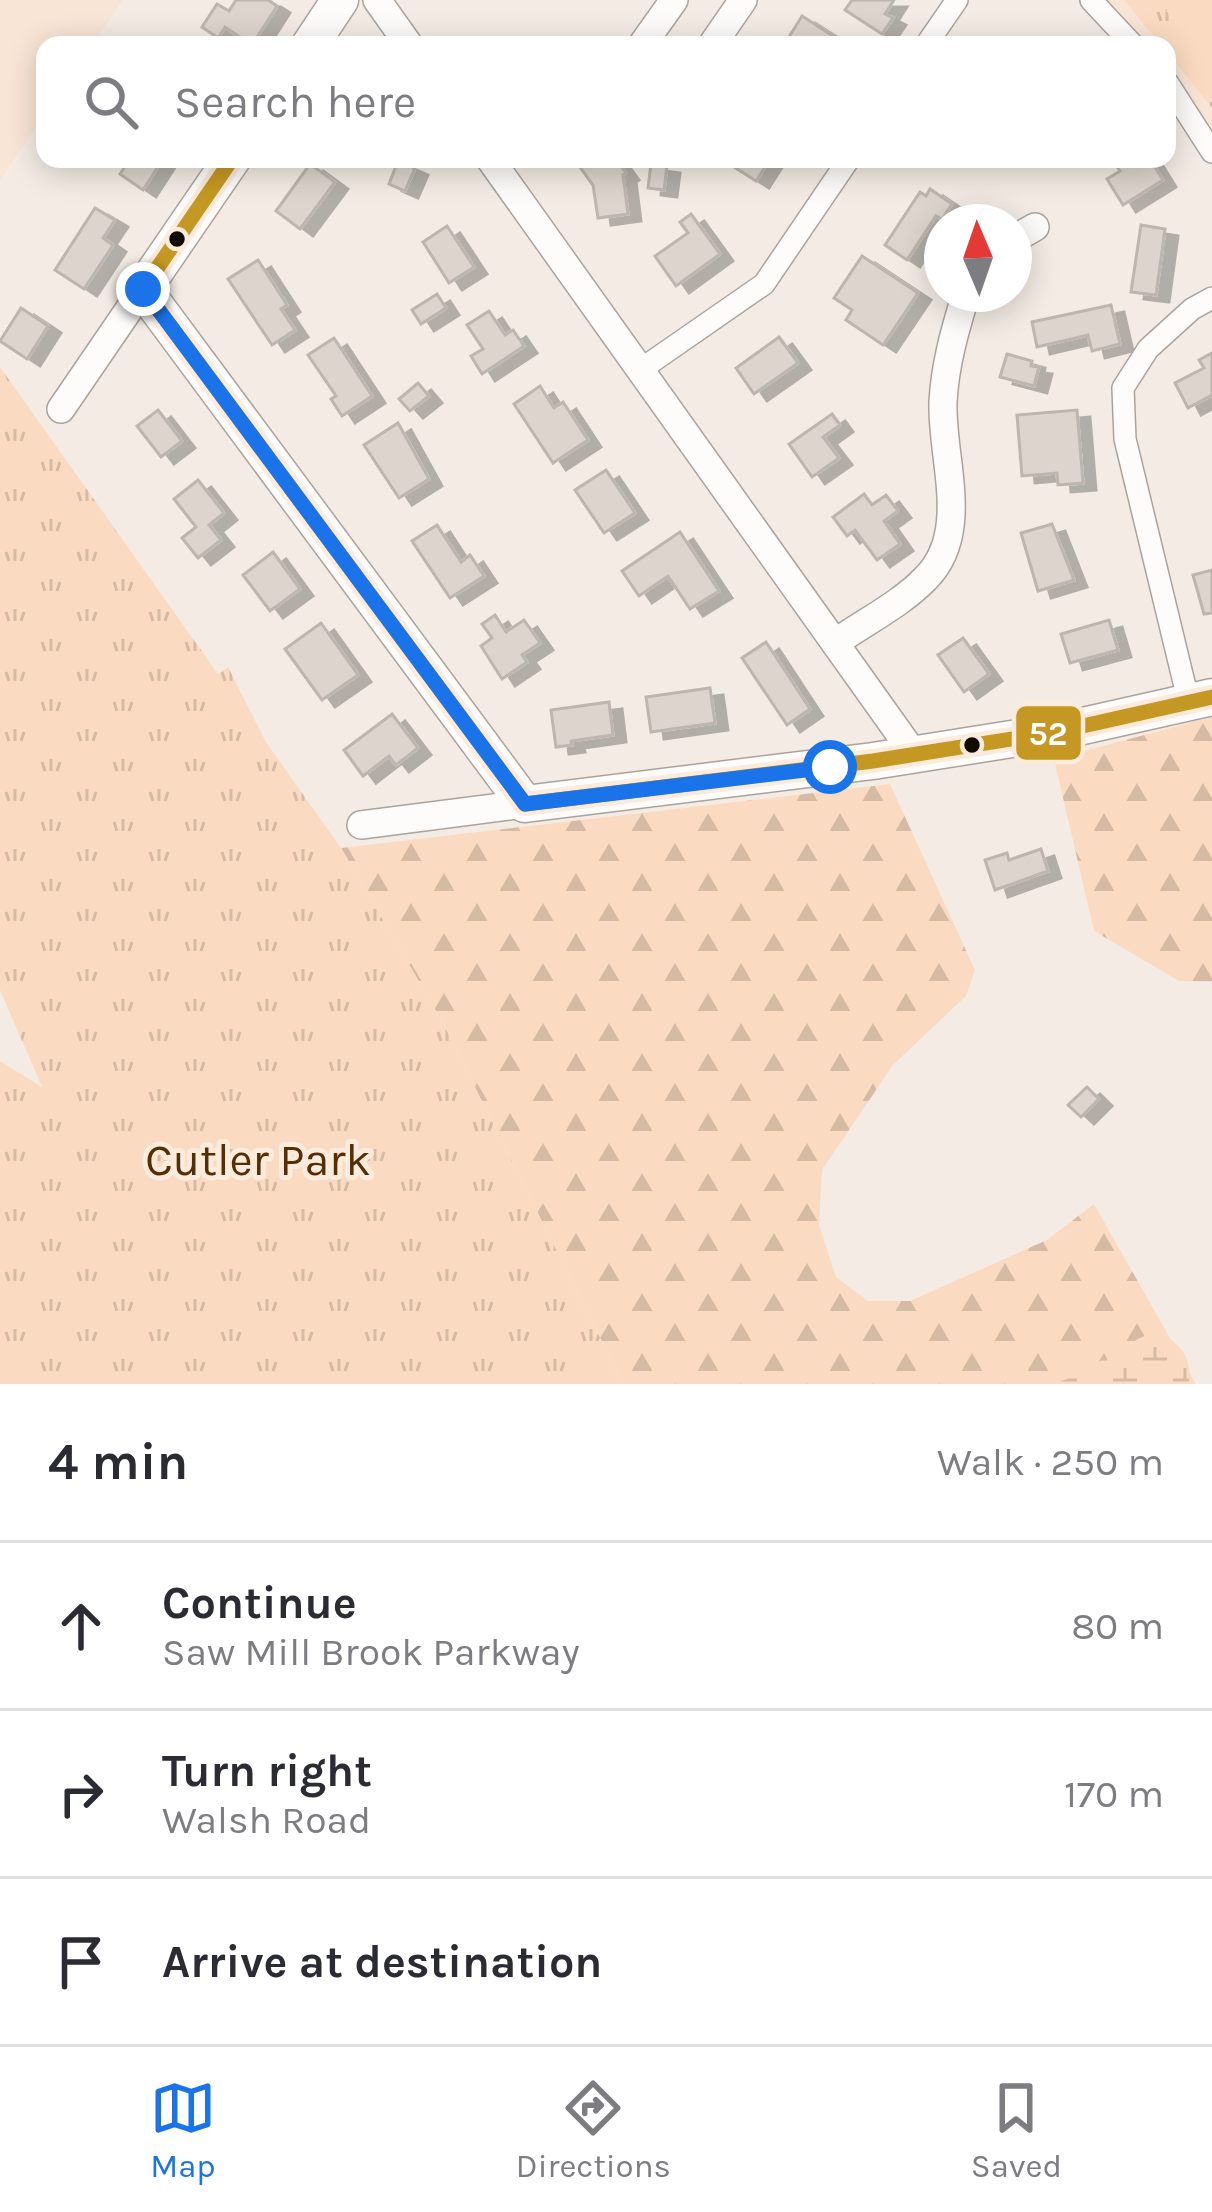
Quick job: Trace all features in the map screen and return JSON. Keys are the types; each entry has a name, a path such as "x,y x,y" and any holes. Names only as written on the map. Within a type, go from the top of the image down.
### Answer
{"street":[{"path":"316,36 340,0"},
{"path":"377,0 403,36"},
{"path":"648,36 674,0"},
{"path":"718,36 743,0"},
{"path":"932,36 957,0"},
{"path":"1091,0 1125,36"},
{"path":"1176,96 1212,152"},
{"path":"61,409 226,168"},
{"path":"496,168 914,754"},
{"path":"640,370 764,284 843,168"},
{"path":"143,289 525,804"},
{"path":"361,825 914,754 1056,732 1200,700 1125,439 1123,388 1148,349 1212,298"},
{"path":"835,643 926,579 947,544 951,509 943,404 949,347 960,312"}],"shaded area":[{"path":"0,0 123,0 98,36 36,36 36,127 0,180"},
{"path":"1098,0 1212,0 1212,141 1176,87 1176,36 1132,36"}],"green space":[{"path":"1124,0 1212,0 1212,108 1176,63 1176,36 1154,36"},
{"path":"1183,0 1212,3 1212,87 1166,10"},
{"name":"Cutler Park","path":"0,367 218,674 228,667 266,742 341,848 442,1021 623,1384 0,1384 0,1061 42,1087 0,990"},
{"path":"1212,717 1212,982 1179,981 1094,931 1054,759"},
{"path":"890,784 975,970 966,996 893,1065 822,1170 819,1225 836,1277 868,1301 910,1301 1047,1240 1094,1204 1196,1384 623,1384 442,1021 341,848"},
{"path":"1157,1331 1183,1352 1189,1384 1054,1384 1081,1372"}],"building":[{"path":"236,0 268,0 277,6 258,36 238,36 225,27 215,36 202,27 217,4 229,11"},
{"path":"852,0 894,0 885,14 893,18 882,34 845,10"},
{"path":"802,16 833,36 790,36"},
{"path":"124,168 157,168 143,190 120,174"},
{"path":"307,168 316,168 335,182 300,229 276,211"},
{"path":"395,168 415,168 405,191 389,184"},
{"path":"581,168 622,168 628,214 598,218 593,185"},
{"path":"650,168 667,168 664,190 648,188"},
{"path":"736,168 764,168 756,181"},
{"path":"1118,168 1156,168 1163,180 1123,205 1107,179"},
{"path":"930,189 952,204 924,204 924,234 907,260 885,245 920,192 926,196"},
{"path":"95,208 115,220 103,238 113,245 84,289 55,270"},
{"path":"691,214 720,254 676,286 655,256 688,233 680,222"},
{"path":"1141,225 1165,229 1156,295 1131,292"},
{"path":"447,226 474,267 449,283 423,242"},
{"path":"862,256 918,293 883,345 846,320 852,310 834,298"},
{"path":"258,260 287,305 281,309 295,330 272,345 228,279"},
{"path":"437,294 446,308 421,324 412,310"},
{"path":"1111,305 1120,344 1092,351 1088,335 1037,347 1032,322"},
{"path":"21,308 48,326 27,359 0,341"},
{"path":"489,311 505,335 513,330 524,346 482,374 471,356 483,349 467,325"},
{"path":"779,337 798,363 754,394 736,368"},
{"path":"334,338 372,396 342,416 331,399 336,396 308,355"},
{"path":"1212,353 1212,395 1188,408 1175,383 1204,368 1199,360"},
{"path":"1007,354 1039,367 1034,386 1000,377"},
{"path":"418,383 429,396 410,411 399,399"},
{"path":"540,386 554,408 563,402 588,440 553,463 514,404"},
{"path":"158,410 182,441 161,457 137,426"},
{"path":"1077,410 1083,483 1058,485 1057,473 1022,476 1017,415"},
{"path":"832,414 840,425 823,437 839,458 812,477 789,444"},
{"path":"398,423 429,479 399,498 364,445"},
{"path":"606,470 635,513 604,533 575,490"},
{"path":"198,480 224,513 209,525 221,540 198,558 182,538 196,527 174,499"},
{"path":"864,494 872,505 886,495 898,511 884,521 900,544 877,560 855,530 847,536 833,517"},
{"path":"1052,524 1074,580 1038,591 1021,533"},
{"path":"437,525 461,562 470,555 484,576 450,598 412,541"},
{"path":"680,532 719,591 690,609 668,576 639,596 622,571"},
{"path":"273,552 300,589 270,611 243,575"},
{"path":"1212,570 1212,613 1204,614 1193,575"},
{"path":"495,615 506,632 524,620 540,643 522,655 527,662 502,679 481,646 492,638 482,624"},
{"path":"1109,620 1118,650 1070,663 1061,634"},
{"path":"321,623 358,675 322,700 285,649"},
{"path":"963,638 989,674 964,692 938,655"},
{"path":"766,642 810,709 787,725 742,658"},
{"path":"710,688 715,723 651,732 646,697"},
{"path":"609,702 613,735 556,747 551,710"},
{"path":"392,714 418,748 396,765 389,756 363,776 344,750"},
{"path":"1041,849 1048,871 995,890 985,860 1007,853 1009,860"},
{"path":"1087,1087 1099,1099 1081,1117 1068,1105"}],"transit line":[{"name":"52","path":"143,289 226,168"},
{"name":"52","path":"143,289 525,804"},
{"name":"52","path":"525,804 873,761 1056,732 1212,697"}],"route":[{"path":"143,289 525,804 830,767"}]}
